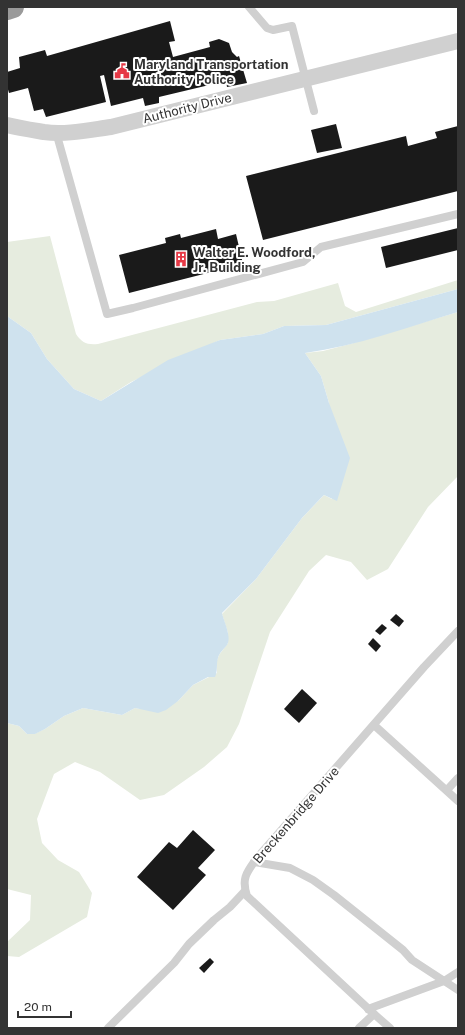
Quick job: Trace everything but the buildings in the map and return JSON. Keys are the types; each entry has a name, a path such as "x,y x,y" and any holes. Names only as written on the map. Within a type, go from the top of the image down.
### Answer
{"highway":[{"path":"7,9 13,7"}],"street":[{"name":"Authority Drive","path":"7,126 45,132 74,132 110,127 458,41"}],"lane":[{"path":"249,7 267,28 273,30 292,26 314,111"},
{"path":"56,132 107,314 303,262 322,247 458,214"},
{"name":"Breckenbridge Drive","path":"245,891 245,879 254,862 424,667 458,631"},
{"path":"374,725 458,801"},
{"path":"447,790 458,778"},
{"path":"254,862 290,868 313,880 403,950 412,960 458,990"},
{"path":"108,1028 174,963 189,944 230,907 245,891 247,896 390,1028"},
{"path":"359,1028 371,1011 444,981 458,972"}],"shaded area":[{"path":"50,236 76,334 80,340 91,344 98,344 257,302 274,301 338,283 345,306 356,312 458,280 458,289 326,325 284,326 263,334 220,340 131,382 101,401 74,389 47,359 31,333 7,316 7,242"},
{"path":"458,312 458,476 428,507 388,569 367,580 351,562 326,555 309,571 270,632 239,724 227,747 204,767 164,795 140,800 100,772 75,762 54,774 37,819 42,843 58,860 79,872 92,893 87,917 19,957 7,956 7,942 30,920 31,895 7,889 7,723 19,726 27,734 34,734 45,729 64,716 83,708 122,715 135,708 141,709 178,701 193,685 217,673 216,663 219,655 228,643 228,633 222,614 256,579 302,518 324,495 332,499 329,403 321,376 305,353 323,351 350,344"}],"water":[{"path":"458,289 458,312 363,341 305,353 321,376 329,403 350,458 337,501 324,495 302,518 256,579 222,613 229,638 227,645 220,653 215,677 208,677 193,685 178,701 166,710 158,713 135,708 122,715 83,708 64,716 35,734 27,734 19,726 7,723 7,316 31,333 47,359 74,389 101,401 168,360 220,340 263,334 284,326 326,325"}],"place":[{"name":"Maryland Transportation Authority Police","path":"122,71"},
{"name":"Walter E. Woodford, Jr. Building","path":"181,259"}]}
